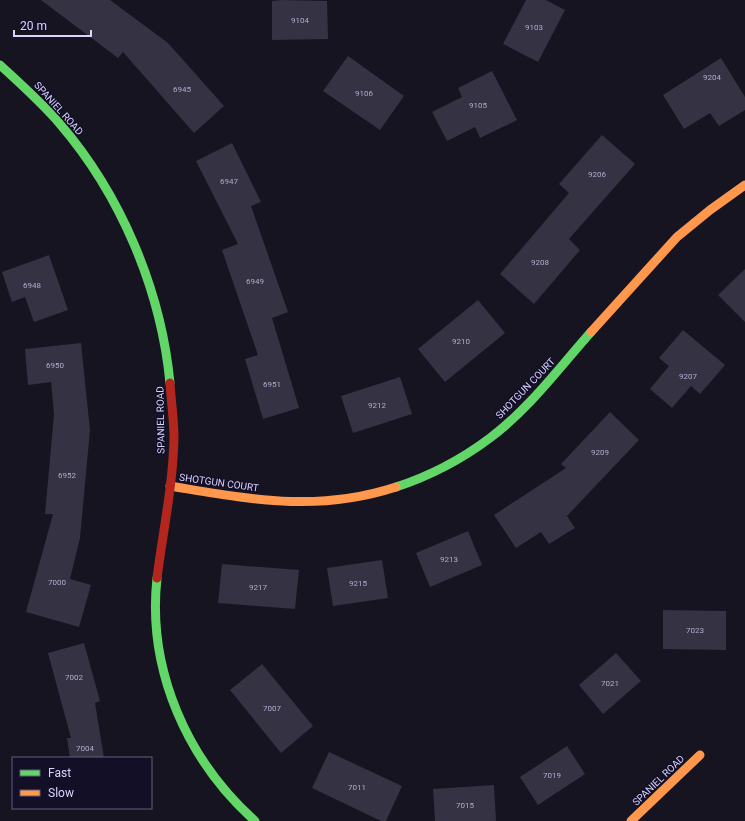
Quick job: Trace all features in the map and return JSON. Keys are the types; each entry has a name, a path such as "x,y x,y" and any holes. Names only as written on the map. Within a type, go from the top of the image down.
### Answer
{"street":[{"name":"SPANIEL ROAD","path":"0,65 26,87 78,146 103,184 123,220 140,259 152,294 163,338 171,384 174,438 170,486 156,589 156,622 159,652 167,688 190,742 207,768 236,804 255,821"},
{"name":"SHOTGUN COURT","path":"170,486 272,501 326,501 352,498 385,491 411,483 440,470 480,447 514,417 677,237 722,199 745,185"},
{"name":"SPANIEL ROAD","path":"631,821 700,755"}],"building":[{"path":"41,0 110,0 168,43 224,106 194,133 123,52 118,58"},
{"path":"526,0 546,0 565,10 538,62 503,44"},
{"path":"272,1 327,1 328,39 272,40"},
{"path":"348,56 404,96 380,130 323,91"},
{"path":"721,58 745,97 745,110 719,126 710,113 684,129 663,95"},
{"path":"492,71 517,120 480,138 475,127 447,141 432,112 462,97 458,88"},
{"path":"602,135 635,164 569,239 580,250 534,304 500,274 569,193 559,184"},
{"path":"232,143 261,202 251,206 288,312 272,318 299,408 263,419 245,359 258,355 222,250 238,244 196,161"},
{"path":"49,255 68,310 34,322 25,297 12,302 2,272"},
{"path":"745,269 745,322 718,295"},
{"path":"478,300 505,333 445,382 418,349"},
{"path":"683,330 725,365 700,394 691,386 672,408 650,389 669,366 659,358"},
{"path":"81,343 90,430 80,538 70,579 91,585 79,627 26,612 53,514 45,514 54,414 51,382 28,385 25,349"},
{"path":"400,377 412,414 353,433 341,396"},
{"path":"610,412 639,440 567,516 575,528 549,544 541,532 516,548 494,515 566,468 561,464"},
{"path":"468,531 482,565 430,587 416,553"},
{"path":"382,560 388,598 333,606 327,568"},
{"path":"222,564 299,570 295,609 218,603"},
{"path":"663,610 726,611 726,650 663,649"},
{"path":"84,643 100,701 95,703 104,757 70,757 67,738 71,738 48,653"},
{"path":"616,653 641,681 603,714 579,685"},
{"path":"262,664 313,726 281,753 230,690"},
{"path":"567,746 585,774 538,805 520,777"},
{"path":"329,752 402,786 386,821 381,821 312,788"},
{"path":"494,785 496,821 435,821 433,789"}],"traffic: fast":[{"path":"0,65 39,101 60,124 102,181 134,245 147,279 158,313 170,383"},
{"path":"396,487 421,478 445,466 468,453 504,427 531,401 591,332"},
{"path":"157,578 156,612 159,646 166,679 177,711 191,742 210,770 231,797 255,821"}],"traffic: slow":[{"path":"591,332 677,237 710,210 745,185"},
{"path":"170,486 256,499 310,502 338,500 367,495 396,487"},
{"path":"631,821 700,755"}],"traffic: jam":[{"path":"157,578 170,491 173,456 174,431 170,383"}]}
